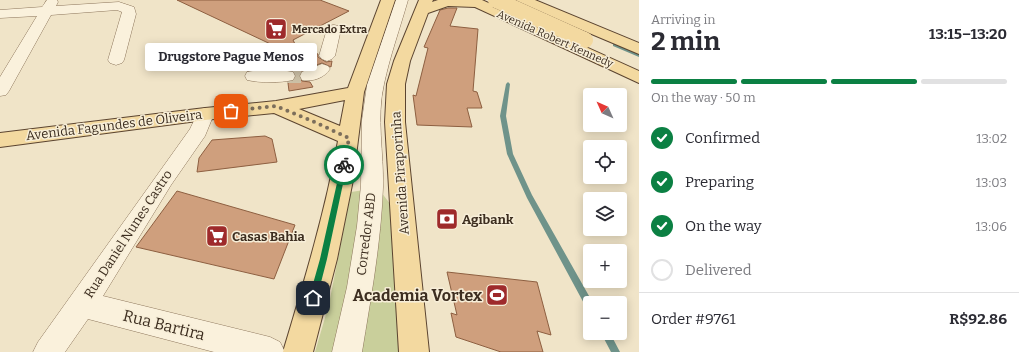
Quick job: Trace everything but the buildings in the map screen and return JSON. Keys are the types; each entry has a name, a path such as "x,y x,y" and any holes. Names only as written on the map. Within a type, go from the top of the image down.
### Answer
{"main road":[{"path":"298,352 324,259 342,180 355,92 388,0"},
{"path":"424,6 450,0 474,2"},
{"path":"523,0 639,49"},
{"path":"553,0 639,37"},
{"name":"Avenida Robert Kennedy","path":"474,2 497,4 639,78"},
{"path":"497,4 639,64"},
{"name":"Avenida Piraporinha","path":"414,352 395,122 396,84 402,61 424,6"},
{"name":"Avenida Fagundes de Oliveira","path":"0,140 276,106 355,92"},
{"name":"Avenida Fagundes de Oliveira","path":"276,106 349,138"}],"street":[{"name":"Corredor ABD","path":"347,352 360,287 369,226 372,185 371,120 375,85 402,0"},
{"path":"0,14 50,5 120,6 126,8 129,10 130,14 116,60"},
{"path":"0,91 50,5"},
{"path":"319,67 334,29"},
{"path":"253,76 287,76"},
{"name":"Rua Daniel Nunes Castro","path":"48,352 198,131 204,114"},
{"name":"Rua Bartira","path":"82,304 270,352"}],"green space":[{"path":"378,188 397,213 399,317 398,352 315,352 329,304 351,192"}],"waterway":[{"path":"615,45 639,56"},
{"path":"508,84 503,116 510,154 529,196 584,296"},
{"path":"609,340 616,352"}],"tunnel":[{"path":"287,76 308,76"}],"way so far":[{"path":"231,111 276,106 324,126 349,138 344,165"}],"place":[{"name":"Mercado Extra","path":"276,29"},
{"name":"Drugstore Pague Menos","path":"231,111"},
{"name":"Agibank","path":"447,219"},
{"name":"Casas Bahia","path":"217,236"},
{"name":"Academia Vortex","path":"497,295"}],"route":[{"path":"313,298 324,259 344,165"}]}
